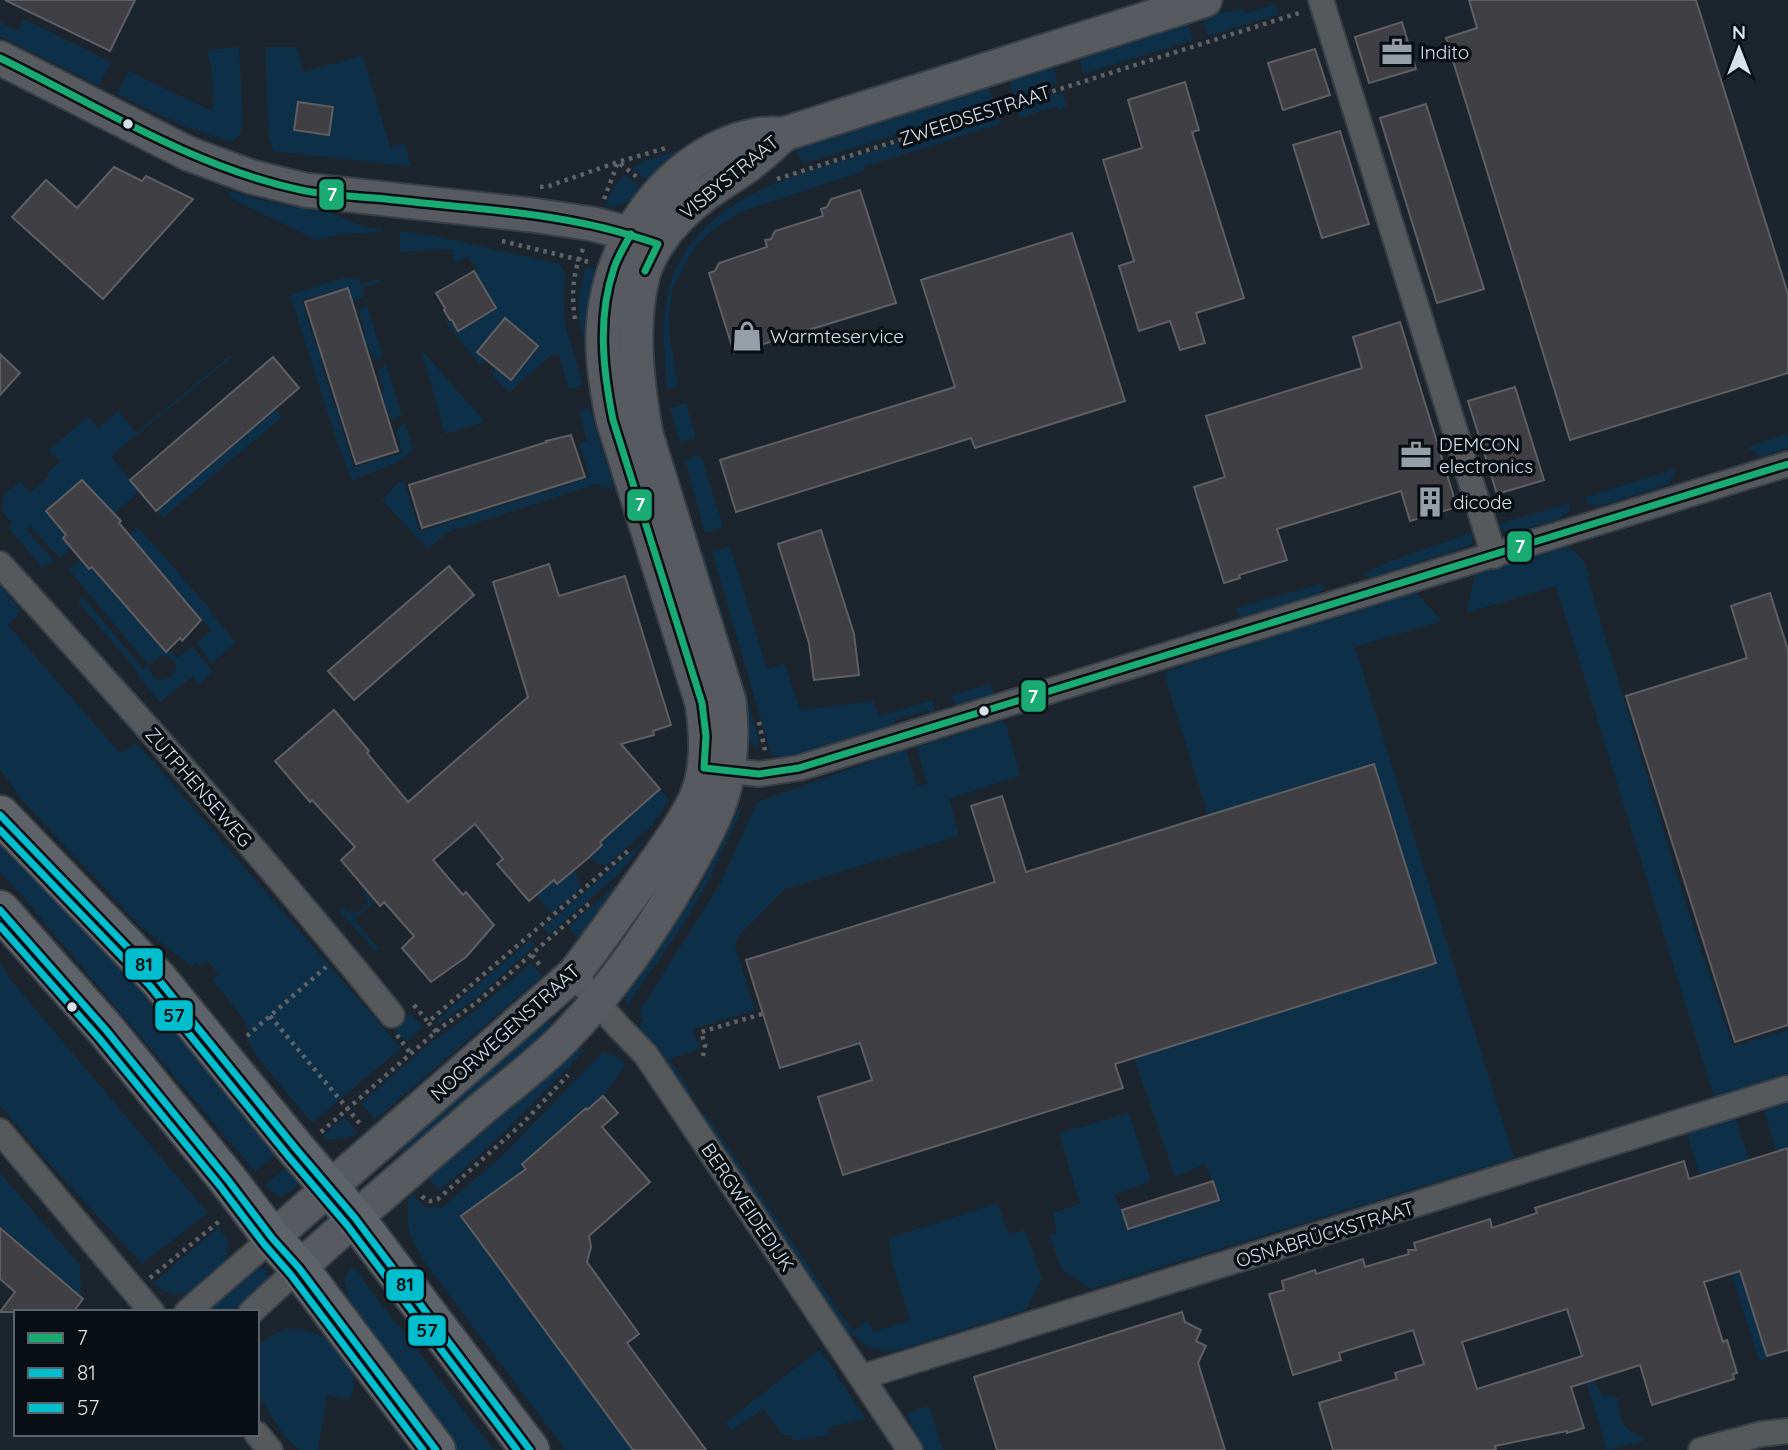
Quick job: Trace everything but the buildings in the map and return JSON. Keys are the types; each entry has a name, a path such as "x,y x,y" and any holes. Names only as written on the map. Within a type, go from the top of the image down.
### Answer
{"main road":[{"path":"0,815 158,979 355,1217 530,1450"},
{"path":"0,910 106,1030 228,1180 272,1238 299,1268 436,1450"}],"street":[{"name":"ZWEEDSESTRAAT","path":"784,134 1205,0"},
{"path":"1321,3 1494,556"},
{"path":"0,58 189,154 252,177 305,190 593,224 644,239"},
{"name":"VISBYSTRAAT","path":"716,769 732,733 729,701 651,454 640,399 637,316 643,274 644,239 681,215 714,187 749,165 784,134"},
{"path":"716,769 759,774 799,768 1788,464"},
{"name":"ZUTPHENSEWEG","path":"0,564 168,750 342,953 391,1015"},
{"name":"NOORWEGENSTRAAT","path":"329,1187 574,974 678,831 696,797 716,769"},
{"name":"NOORWEGENSTRAAT","path":"355,1217 563,1040 597,1001 639,947 682,879 718,809 716,769"},
{"name":"BERGWEIDEDIJK","path":"574,974 646,1055 910,1450"},
{"name":"OSNABRÜCKSTRAAT","path":"862,1377 1788,1088"},
{"path":"0,1131 150,1310"},
{"path":"189,1310 329,1187"},
{"path":"253,1310 355,1217"},
{"path":"1701,1450 1761,1434 1788,1431"},
{"path":"259,1436 270,1450"}],"path":[{"name":"ZWEEDSESTRAAT","path":"766,182 1321,3"},
{"name":"NOORWEGENSTRAAT","path":"532,955 476,1003 436,1032 428,1022 635,845"},
{"path":"247,1036 342,953"},
{"path":"702,1056 705,1045 701,1032 762,1014"},
{"path":"270,1016 347,1109"}],"shaded area":[{"path":"1275,4 1278,14 1208,36 1203,23 1206,15 1242,9 1247,13"},
{"path":"24,19 111,62 99,86 0,36 0,22 18,31"},
{"path":"1176,20 1189,27 1193,40 1083,74 1079,55"},
{"path":"239,47 243,122 240,135 231,142 182,125 117,94 128,71 213,111 212,71 207,50"},
{"path":"265,47 296,47 304,72 363,55 390,147 405,144 411,167 274,151 269,139"},
{"path":"1053,65 1058,83 1014,97 1010,83 1013,76"},
{"path":"983,84 989,89 995,103 803,164 796,148 888,109"},
{"path":"1062,92 1067,108 1059,110 1057,106 1020,118 1016,106"},
{"path":"997,112 1001,124 863,167 864,171 741,212 713,230 695,246 673,288 669,333 678,386 667,390 664,326 667,294 678,264 694,240 714,220 736,203 788,178"},
{"path":"685,148 686,152 650,183 632,168 643,162"},
{"path":"624,174 643,189 626,202 605,207 610,194"},
{"path":"231,191 278,204 326,211 365,227 382,229 382,232 343,234 316,240 228,197"},
{"path":"400,231 431,235 560,264 565,272 565,325 583,385 569,389 559,354 550,356 509,393 490,372 497,368 511,379 538,345 504,318 477,351 487,360 480,365 445,321 452,320 459,330 496,308 474,271 477,268 468,257 453,263 452,249 400,252"},
{"path":"585,268 600,270 595,381 580,326 579,297"},
{"path":"343,278 359,278 361,284 379,279 380,282 362,288 364,298 353,301 348,287 302,300 316,348 365,333 358,311 367,305 383,357 374,360 368,345 320,359 335,408 384,392 378,371 386,364 402,416 391,420 385,405 339,419 354,467 402,453 396,430 405,423 413,450 397,463 352,480 338,445 290,295"},
{"path":"421,349 485,422 445,434"},
{"path":"231,355 232,357 111,456 140,491 114,514 82,480 46,511 66,535 63,538 71,547 67,552 59,558 30,526 26,529 54,561 42,567 8,527 13,524 2,511 4,495 20,481 30,493 49,476 47,473 61,461 48,451 88,416 98,428 118,411 136,433"},
{"path":"686,403 696,438 680,442 670,408"},
{"path":"589,407 613,485 601,489 599,483 448,532 428,549 382,500 399,482 404,481 420,531 469,516 456,474 467,470 481,512 529,497 515,452 525,450 540,494 590,477 579,444 587,441 579,411"},
{"path":"274,409 282,417 163,518 156,511"},
{"path":"1788,434 1788,448 1761,457 1747,447"},
{"path":"701,455 723,527 705,533 685,460"},
{"path":"1675,469 1669,484 1601,506 1588,504 1585,497"},
{"path":"1569,503 1570,510 1561,518 1510,534 1496,525"},
{"path":"138,527 236,642 211,664 197,642 211,630 129,534"},
{"path":"1476,531 1471,545 1371,578 1363,574 1386,563"},
{"path":"1565,545 1580,557 1590,575 1587,576 1676,872 1733,1046 1788,1030 1788,1073 1714,1097 1556,586 1467,613 1475,573"},
{"path":"730,546 767,669 785,664 800,710 873,701 879,716 932,700 935,709 931,715 928,710 894,720 896,726 792,758 780,758 771,754 712,552"},
{"path":"704,554 756,728 757,748 747,738 692,559"},
{"path":"81,559 92,567 166,651 169,649 177,658 192,646 213,671 199,685 192,677 160,702 137,675 139,673 78,602 83,597 143,669 149,666 69,570","holes":["162,655 172,659 176,665 171,676 158,680 152,675 149,665"]},
{"path":"1324,583 1324,589 1319,593 1241,619 1235,608"},
{"path":"0,585 20,609 8,625 120,753 131,745 139,745 399,1046 400,1049 312,1123 256,1056 246,1038 251,1034 212,980 218,974 208,961 192,967 141,927 21,799 0,769"},
{"path":"1414,590 1442,621 1355,647 1514,1158 1091,1289 1062,1270 1049,1235 1057,1233 1053,1213 1080,1204 1059,1133 1129,1113 1151,1181 1114,1195 1128,1229 1219,1200 1205,1164 1175,1177 1134,1058 1436,963 1374,764 1208,816 1165,677 1167,671"},
{"path":"990,684 995,695 960,706 954,703 951,695"},
{"path":"1001,721 1006,724 1020,776 949,799 959,836 785,889 737,938 735,946 755,1010 693,1029 700,1049 669,1059 693,1095 685,1095 638,1024 644,1021 639,1012 721,882 757,802 906,749 917,786 927,784 917,747"},
{"path":"660,789 669,800 652,826 606,866 587,859 602,845 600,842"},
{"path":"738,809 741,810 708,882 684,923 627,1006 626,977 663,923 694,898"},
{"path":"0,832 93,929 281,1150 255,1172 0,872"},
{"path":"646,839 620,873 549,934 543,928"},
{"path":"575,869 580,889 552,913 536,895 554,880 558,883"},
{"path":"628,875 582,943 569,926"},
{"path":"363,889 374,902 354,920 379,949 376,952 339,910 343,906 353,914 360,911 368,902"},
{"path":"530,940 534,946 479,996 439,1023 437,1020"},
{"path":"0,962 10,979 208,1213 142,1264 0,1106"},
{"path":"531,963 542,976 375,1120 361,1103"},
{"path":"410,1013 423,1027 406,1042 395,1029"},
{"path":"544,1022 551,1022 556,1027 407,1155 399,1148"},
{"path":"587,1048 507,1130 439,1191 422,1172 486,1115 501,1117 574,1052"},
{"path":"603,1052 614,1055 626,1064 603,1096 587,1110 585,1108 522,1163 526,1170 461,1217 633,1450 565,1450 426,1264 409,1230 408,1204 410,1192 427,1209 436,1205 440,1209 502,1156"},
{"path":"1788,1103 1788,1148 1776,1152 1764,1110"},
{"path":"705,1113 853,1332 867,1321 874,1332 910,1320 893,1266 889,1238 997,1203 1009,1234 1025,1230 1042,1279 1026,1310 893,1352 870,1348 852,1334 847,1337 700,1117"},
{"path":"344,1117 358,1133 340,1139 322,1137"},
{"path":"1729,1117 1736,1119 1749,1160 1710,1173 1767,1359 1759,1360 1686,1131"},
{"path":"290,1164 297,1174 296,1187 281,1196 272,1192 265,1185"},
{"path":"0,1173 80,1265 81,1297 0,1226"},
{"path":"219,1227 228,1241 228,1249 221,1267 208,1282 192,1292 179,1295 167,1293 153,1283"},
{"path":"258,1268 264,1268 270,1277 269,1284 240,1310 210,1310"},
{"path":"351,1268 357,1270 494,1450 457,1450 350,1303 344,1280"},
{"path":"298,1329 315,1333 329,1341 346,1363 354,1379 350,1400 327,1395 318,1450 300,1450 286,1438 259,1397 259,1345 278,1332"},
{"path":"820,1349 866,1419 828,1427 830,1435 794,1441 791,1435 782,1435 764,1409 732,1430 726,1422"},
{"path":"1593,1381 1603,1395 1619,1398 1620,1417 1630,1431 1642,1436 1644,1441 1607,1450 1587,1384"},
{"path":"929,1406 943,1450 925,1450 910,1423 908,1412"}],"transit line":[{"name":"7","path":"0,58 184,151 261,180 322,194 511,212 604,228 658,244 645,271"},
{"name":"7","path":"631,234 614,268 605,306 603,344 607,382 613,420 702,703 706,736 704,768 759,774 799,768 1788,464"},
{"name":"81","path":"0,815 158,979 355,1218 530,1450"},
{"name":"57","path":"0,830 150,986 347,1225 517,1450"},
{"name":"81","path":"0,910 106,1030 228,1180 272,1238 299,1268 436,1450"},
{"name":"57","path":"0,926 98,1037 220,1186 423,1450"}],"place":[{"name":"Indito","path":"1397,52"},
{"name":"Warmteservice","path":"747,336"},
{"name":"DEMCON electronics","path":"1416,455"},
{"name":"dicode","path":"1430,502"}]}
